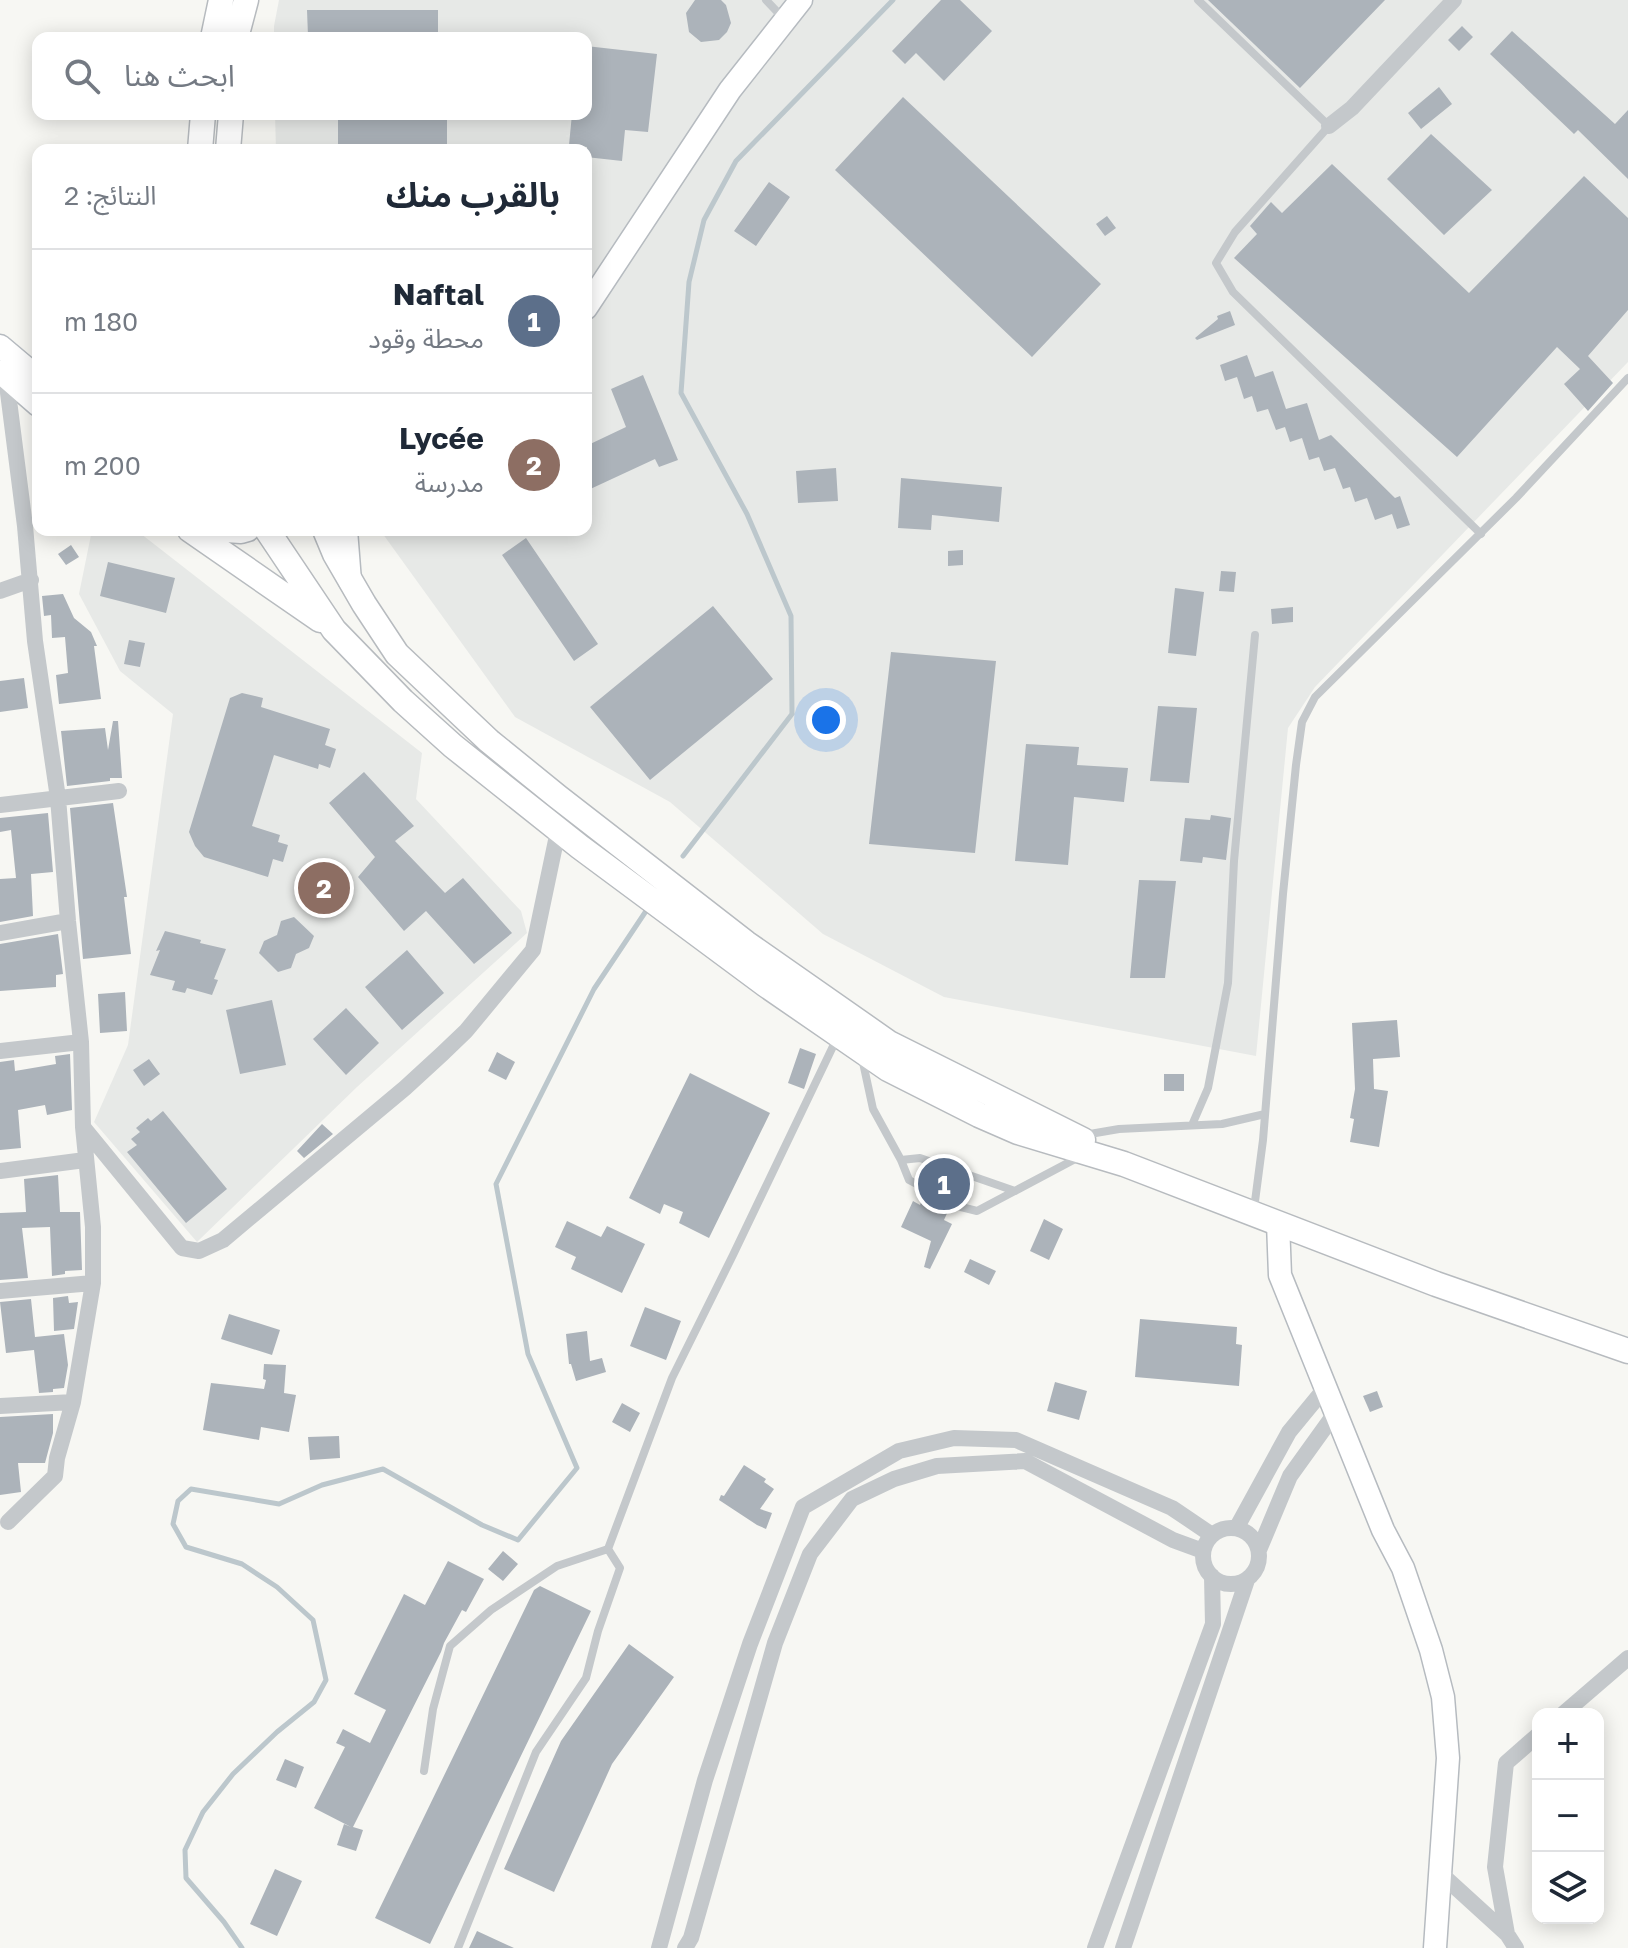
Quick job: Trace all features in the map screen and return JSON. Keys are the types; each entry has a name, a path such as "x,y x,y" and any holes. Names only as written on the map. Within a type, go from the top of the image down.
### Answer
{"main road":[{"path":"214,32 221,0"},
{"path":"238,32 246,0"},
{"path":"200,144 202,120"},
{"path":"228,144 230,120"},
{"path":"199,536 334,630"},
{"path":"271,536 334,630 403,701 558,831 766,985 888,1069 1018,1132 1081,1144"},
{"path":"328,536 350,581 397,654 489,741 746,943 889,1043 1124,1164 1436,1284 1628,1351"}],"street":[{"path":"592,299 730,90 801,0"},
{"path":"1329,126 1352,108 1454,0"},
{"path":"0,346 32,373"},
{"path":"3,374 32,400"},
{"path":"3,374 31,580 35,641 58,798 81,1042 85,1160 93,1227 93,1283 73,1402 55,1476 8,1522"},
{"path":"346,536 350,581"},
{"path":"0,591 31,580"},
{"path":"0,805 119,791"},
{"path":"83,1127 182,1248 199,1251 223,1240 442,1054 466,1031 533,950 558,831"},
{"path":"0,933 68,921"},
{"path":"0,1051 81,1042"},
{"path":"0,1171 85,1160"},
{"path":"1278,1223 1280,1275 1383,1530 1403,1568 1431,1650 1443,1697 1448,1758 1435,1948"},
{"path":"0,1291 93,1283"},
{"path":"1237,1527 1289,1432 1326,1387"},
{"path":"0,1406 73,1402"},
{"path":"1259,1550 1253,1536 1246,1531 1237,1527 1219,1529 1203,1551 1206,1569 1219,1581 1228,1584 1238,1584 1254,1573 1259,1564 1259,1550 1290,1476 1336,1412"},
{"path":"659,1948 705,1780 750,1644 803,1507 899,1451 954,1438 1016,1440 1172,1508 1212,1535"},
{"path":"685,1948 691,1938 775,1643 810,1554 852,1499 894,1479 937,1466 1025,1461 1173,1540 1203,1551"},
{"path":"1095,1948 1213,1624 1212,1576"},
{"path":"1123,1948 1247,1580"},
{"path":"1570,1708 1628,1658"},
{"path":"1512,1941 1495,1867 1506,1763 1532,1740"},
{"path":"1440,1873 1512,1941"}],"lane":[{"path":"766,0 785,20"},
{"path":"1198,0 1329,126 1235,232 1216,263 1233,292 1481,534"},
{"path":"1253,1214 1302,722 1315,697 1481,534 1628,378"},
{"path":"1192,1125 1208,1088 1228,983 1234,861 1255,635"},
{"path":"608,1549 672,1378 839,1034"},
{"path":"860,1050 873,1109 909,1180 961,1207 977,1211 1015,1191 1081,1144 1119,1129 1222,1124 1265,1114"},
{"path":"901,1160 920,1158 1015,1191"},
{"path":"424,1771 433,1709 450,1646 491,1610 557,1566 608,1549"},
{"path":"458,1948 536,1752 586,1678 598,1631 620,1568 608,1549"}],"shaded area":[{"path":"279,0 1628,0 1628,362 1315,687 1288,728 1256,1056 944,997 823,934 670,802 515,717 384,536 592,536 592,144 276,144 275,120 592,120 592,32 274,32"},
{"path":"91,536 144,536 422,753 416,799 521,911 527,933 357,1087 197,1242 94,1122 128,1045 173,714 120,671 79,594"}],"building":[{"path":"695,0 721,0 726,5 731,23 719,40 701,42 689,32 686,13"},
{"path":"941,0 960,0 992,31 944,81 916,53 905,64 892,51"},
{"path":"1208,0 1385,0 1300,88"},
{"path":"307,10 438,10 438,32 308,32"},
{"path":"1462,26 1473,37 1459,51 1448,40"},
{"path":"1512,31 1615,124 1628,110 1628,179 1578,130 1574,134 1490,54"},
{"path":"592,47 657,54 648,132 625,130 622,161 592,158 592,144 569,144 571,120 592,120"},
{"path":"1439,87 1452,104 1421,129 1408,113"},
{"path":"903,97 1101,284 1032,357 835,170"},
{"path":"338,120 447,120 447,144 338,144"},
{"path":"1431,134 1492,190 1444,235 1387,179"},
{"path":"1332,164 1469,293 1584,176 1628,218 1628,310 1588,356 1613,383 1588,411 1564,384 1580,369 1557,347 1457,457 1234,258 1257,234 1250,226 1271,202 1282,213"},
{"path":"769,182 790,197 756,246 734,231"},
{"path":"1107,216 1116,228 1105,236 1096,224"},
{"path":"1230,311 1235,325 1197,340 1195,338 1218,319 1217,316"},
{"path":"1247,355 1255,377 1273,371 1286,409 1307,403 1319,440 1331,435 1395,498 1400,496 1410,525 1397,529 1392,514 1375,520 1367,498 1355,502 1350,487 1343,489 1335,468 1324,471 1319,457 1309,460 1302,438 1290,442 1285,427 1276,430 1268,409 1257,412 1252,396 1244,399 1237,377 1225,381 1220,365"},
{"path":"643,375 678,460 659,467 655,459 592,488 592,443 626,427 611,389"},
{"path":"836,468 838,501 798,503 796,471"},
{"path":"901,478 1002,487 999,522 932,515 931,530 898,528"},
{"path":"526,538 598,644 574,661 502,555"},
{"path":"71,545 79,557 66,565 58,554"},
{"path":"963,550 963,565 948,566 948,551"},
{"path":"108,562 175,578 166,613 100,596"},
{"path":"1221,571 1236,572 1234,592 1219,591"},
{"path":"1175,588 1204,592 1196,656 1168,653"},
{"path":"63,594 74,618 91,632 97,646 94,646 101,699 59,704 56,675 68,673 65,637 52,638 51,615 44,616 42,596"},
{"path":"713,606 773,679 650,780 590,707"},
{"path":"1293,607 1293,622 1272,624 1271,609"},
{"path":"129,640 145,643 140,667 124,664"},
{"path":"891,652 996,661 975,853 869,844"},
{"path":"24,678 28,708 0,712 0,681"},
{"path":"242,693 263,698 261,707 330,729 325,745 336,749 330,768 319,764 318,769 274,755 252,826 280,835 278,842 288,845 283,862 273,859 268,877 204,857 189,832 230,698"},
{"path":"1158,706 1197,708 1189,783 1150,781"},
{"path":"113,721 118,721 122,778 67,786 61,731 105,728 108,750"},
{"path":"1026,744 1079,747 1077,765 1128,768 1124,802 1074,797 1068,865 1015,861"},
{"path":"364,772 414,826 395,841 445,893 463,878 512,933 474,964 426,911 404,931 358,877 375,857 329,803"},
{"path":"113,803 127,897 124,897 131,954 83,959 70,808"},
{"path":"48,813 53,872 31,874 33,916 0,922 0,879 16,878 11,830 0,832 0,818"},
{"path":"1211,815 1231,818 1226,860 1203,857 1202,863 1180,861 1185,818 1210,820"},
{"path":"1139,880 1176,881 1165,978 1130,978"},
{"path":"294,917 314,936 309,948 296,954 291,968 278,972 259,953 264,941 277,935 281,921"},
{"path":"165,931 226,949 214,979 218,980 212,995 187,988 185,993 172,990 175,981 150,975"},
{"path":"58,934 63,974 56,975 56,987 0,991 0,944"},
{"path":"407,950 444,993 402,1030 365,987"},
{"path":"125,992 127,1031 100,1033 98,994"},
{"path":"272,1000 286,1065 240,1074 226,1010"},
{"path":"346,1008 379,1043 346,1075 313,1039"},
{"path":"1397,1020 1400,1057 1373,1059 1374,1089 1388,1091 1379,1147 1350,1142 1355,1089 1352,1023"},
{"path":"800,1048 816,1054 804,1089 788,1083"},
{"path":"497,1052 515,1062 506,1080 488,1071"},
{"path":"70,1054 72,1110 47,1115 45,1105 18,1110 21,1148 0,1150 0,1062 14,1060 15,1071 56,1064 55,1056"},
{"path":"149,1059 160,1074 144,1086 133,1070"},
{"path":"690,1073 770,1113 709,1238 679,1223 683,1212 664,1204 660,1214 629,1198"},
{"path":"1164,1074 1184,1074 1184,1091 1164,1091"},
{"path":"163,1111 227,1189 186,1223 127,1152 137,1145 131,1139 140,1132 136,1128"},
{"path":"322,1124 333,1134 304,1158 297,1151"},
{"path":"936,1171 962,1180 955,1196 930,1183"},
{"path":"58,1175 60,1212 80,1212 82,1270 52,1276 50,1227 22,1228 28,1278 0,1280 0,1213 26,1212 24,1179"},
{"path":"924,1196 949,1209 944,1220 952,1224 930,1269 924,1267 931,1241 901,1227 913,1201 920,1205"},
{"path":"1044,1219 1063,1229 1049,1260 1030,1251"},
{"path":"567,1221 601,1237 607,1226 645,1244 622,1293 571,1269 576,1257 555,1247"},
{"path":"970,1259 996,1271 989,1285 964,1272"},
{"path":"68,1296 69,1303 78,1302 74,1329 54,1331 53,1298"},
{"path":"31,1299 35,1337 64,1334 68,1365 64,1388 53,1389 53,1392 39,1393 34,1350 6,1353 0,1302"},
{"path":"645,1307 681,1321 666,1360 630,1346"},
{"path":"229,1314 280,1330 272,1355 221,1339"},
{"path":"1140,1319 1237,1327 1236,1344 1242,1345 1239,1386 1135,1377"},
{"path":"587,1331 590,1361 602,1358 606,1372 576,1381 569,1364 566,1334"},
{"path":"264,1364 286,1365 284,1393 296,1395 289,1432 261,1427 259,1440 203,1430 211,1383 264,1389"},
{"path":"1055,1382 1087,1391 1079,1420 1047,1411"},
{"path":"1377,1391 1383,1407 1370,1412 1363,1396"},
{"path":"622,1403 640,1413 630,1432 612,1422"},
{"path":"53,1414 53,1433 45,1463 18,1463 21,1492 0,1495 0,1417"},
{"path":"339,1436 340,1458 310,1460 308,1437"},
{"path":"744,1465 766,1479 764,1482 774,1489 760,1509 772,1513 766,1529 719,1500"},
{"path":"503,1551 518,1564 503,1581 488,1569"},
{"path":"448,1561 484,1579 444,1643 353,1827 363,1830 356,1851 337,1845 344,1824 351,1827 314,1808 345,1747 336,1743 343,1729 370,1743 386,1710 354,1694 404,1594 425,1605"},
{"path":"540,1586 591,1611 430,1944 375,1918 534,1590"},
{"path":"629,1644 674,1677 612,1764 554,1892 504,1869 561,1741"},
{"path":"285,1759 304,1767 296,1788 276,1780"},
{"path":"275,1869 302,1881 277,1936 250,1924"},
{"path":"477,1931 514,1948 469,1948"}],"waterway":[{"path":"683,856 792,714 791,616 747,514 681,393 689,282 704,220 736,161 893,0"},
{"path":"242,1948 186,1878 185,1850 203,1812 233,1774 314,1702 326,1680 313,1620 277,1587 242,1564 186,1547 173,1524 178,1501 191,1489 279,1504 322,1485 383,1469 482,1525 518,1540 577,1468 528,1354 496,1184 594,989 646,911"}],"place":[{"name":"Lycée","path":"324,888"},
{"name":"Naftal","path":"944,1184"}]}
